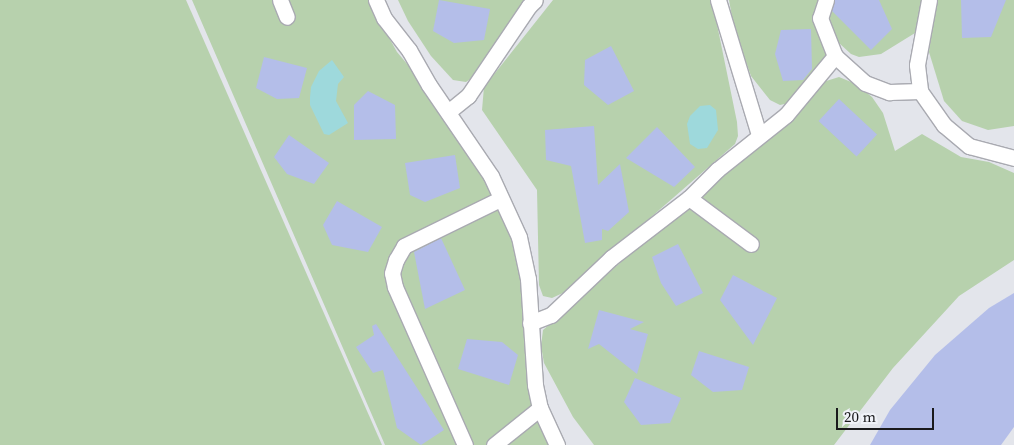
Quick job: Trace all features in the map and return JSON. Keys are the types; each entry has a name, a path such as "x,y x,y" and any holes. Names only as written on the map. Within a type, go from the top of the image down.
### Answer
{"lane":[{"path":"280,0 287,17"},
{"path":"376,0 384,18 409,50 429,85 491,176 519,237 528,279 535,386 540,408 557,445"},
{"path":"448,112 468,96 535,0"},
{"path":"718,0 759,134"},
{"path":"826,0 820,18 835,56 865,84 889,92 920,91"},
{"path":"929,0 917,66 920,91 944,125 969,146 1014,158"},
{"path":"530,323 551,315 611,258 689,198 717,170 759,134 786,115 835,56"},
{"path":"689,198 751,244"},
{"path":"465,445 395,288 392,272 404,246 500,199"},
{"path":"494,445 540,408"}],"green space":[{"path":"0,0 186,0 382,445 0,445"},
{"path":"192,0 368,0 397,52 424,84 489,177 517,238 527,325 553,445 385,445"},
{"path":"398,0 526,0 476,75 466,82 453,80 431,56 408,21"},
{"path":"553,0 712,0 737,122 738,136 735,144 565,292 552,298 543,296 539,285 537,190 482,110 484,87"},
{"path":"729,0 924,0 919,26 915,33 881,54 859,57 851,54 839,43 829,48 830,54 789,103 780,105 770,100 751,76 734,28"},
{"path":"936,0 1014,0 1014,126 988,130 962,121 944,101 929,52"},
{"path":"839,77 856,84 872,97 883,113 895,151 922,134 961,157 989,162 1014,173 1014,260 959,296 893,368 834,445 594,445 573,417 544,363 541,346 543,330 675,215 748,155 823,82"}],"water":[{"path":"332,60 344,77 338,84 336,101 348,123 329,135 324,134 310,105 310,97 311,87 319,71"},
{"path":"710,105 716,110 718,130 707,148 698,149 690,144 687,124 690,116 700,106"}],"building":[{"path":"439,0 490,9 484,40 454,43 433,31"},
{"path":"835,0 879,0 892,29 871,50 832,11"},
{"path":"961,0 1006,0 991,37 962,38"},
{"path":"811,29 812,69 803,80 783,81 775,54 781,30"},
{"path":"611,46 634,91 608,105 584,85 585,60"},
{"path":"264,57 307,68 299,98 277,99 256,88"},
{"path":"368,91 395,105 396,139 354,140 354,105"},
{"path":"839,99 877,134 857,156 819,121"},
{"path":"594,126 598,185 620,164 629,212 608,231 602,229 602,240 585,243 571,166 546,160 545,130"},
{"path":"657,127 695,167 674,187 626,158"},
{"path":"289,135 329,163 314,184 287,174 274,157"},
{"path":"455,155 460,188 425,202 410,195 405,163"},
{"path":"337,201 382,227 368,252 332,245 323,225"},
{"path":"441,238 465,290 425,309 414,252"},
{"path":"678,244 703,293 676,306 661,283 652,257"},
{"path":"733,275 777,298 753,345 720,300"},
{"path":"1014,293 1014,427 1001,445 870,445 890,410 935,355 989,308"},
{"path":"599,310 644,322 630,329 648,334 637,374 599,344 588,349"},
{"path":"376,324 444,430 421,445 397,428 383,370 373,373 356,347 374,335 372,326"},
{"path":"467,339 502,342 518,355 509,385 458,369"},
{"path":"699,351 749,367 742,390 713,392 691,375"},
{"path":"635,378 681,398 670,423 641,425 624,402"}]}
